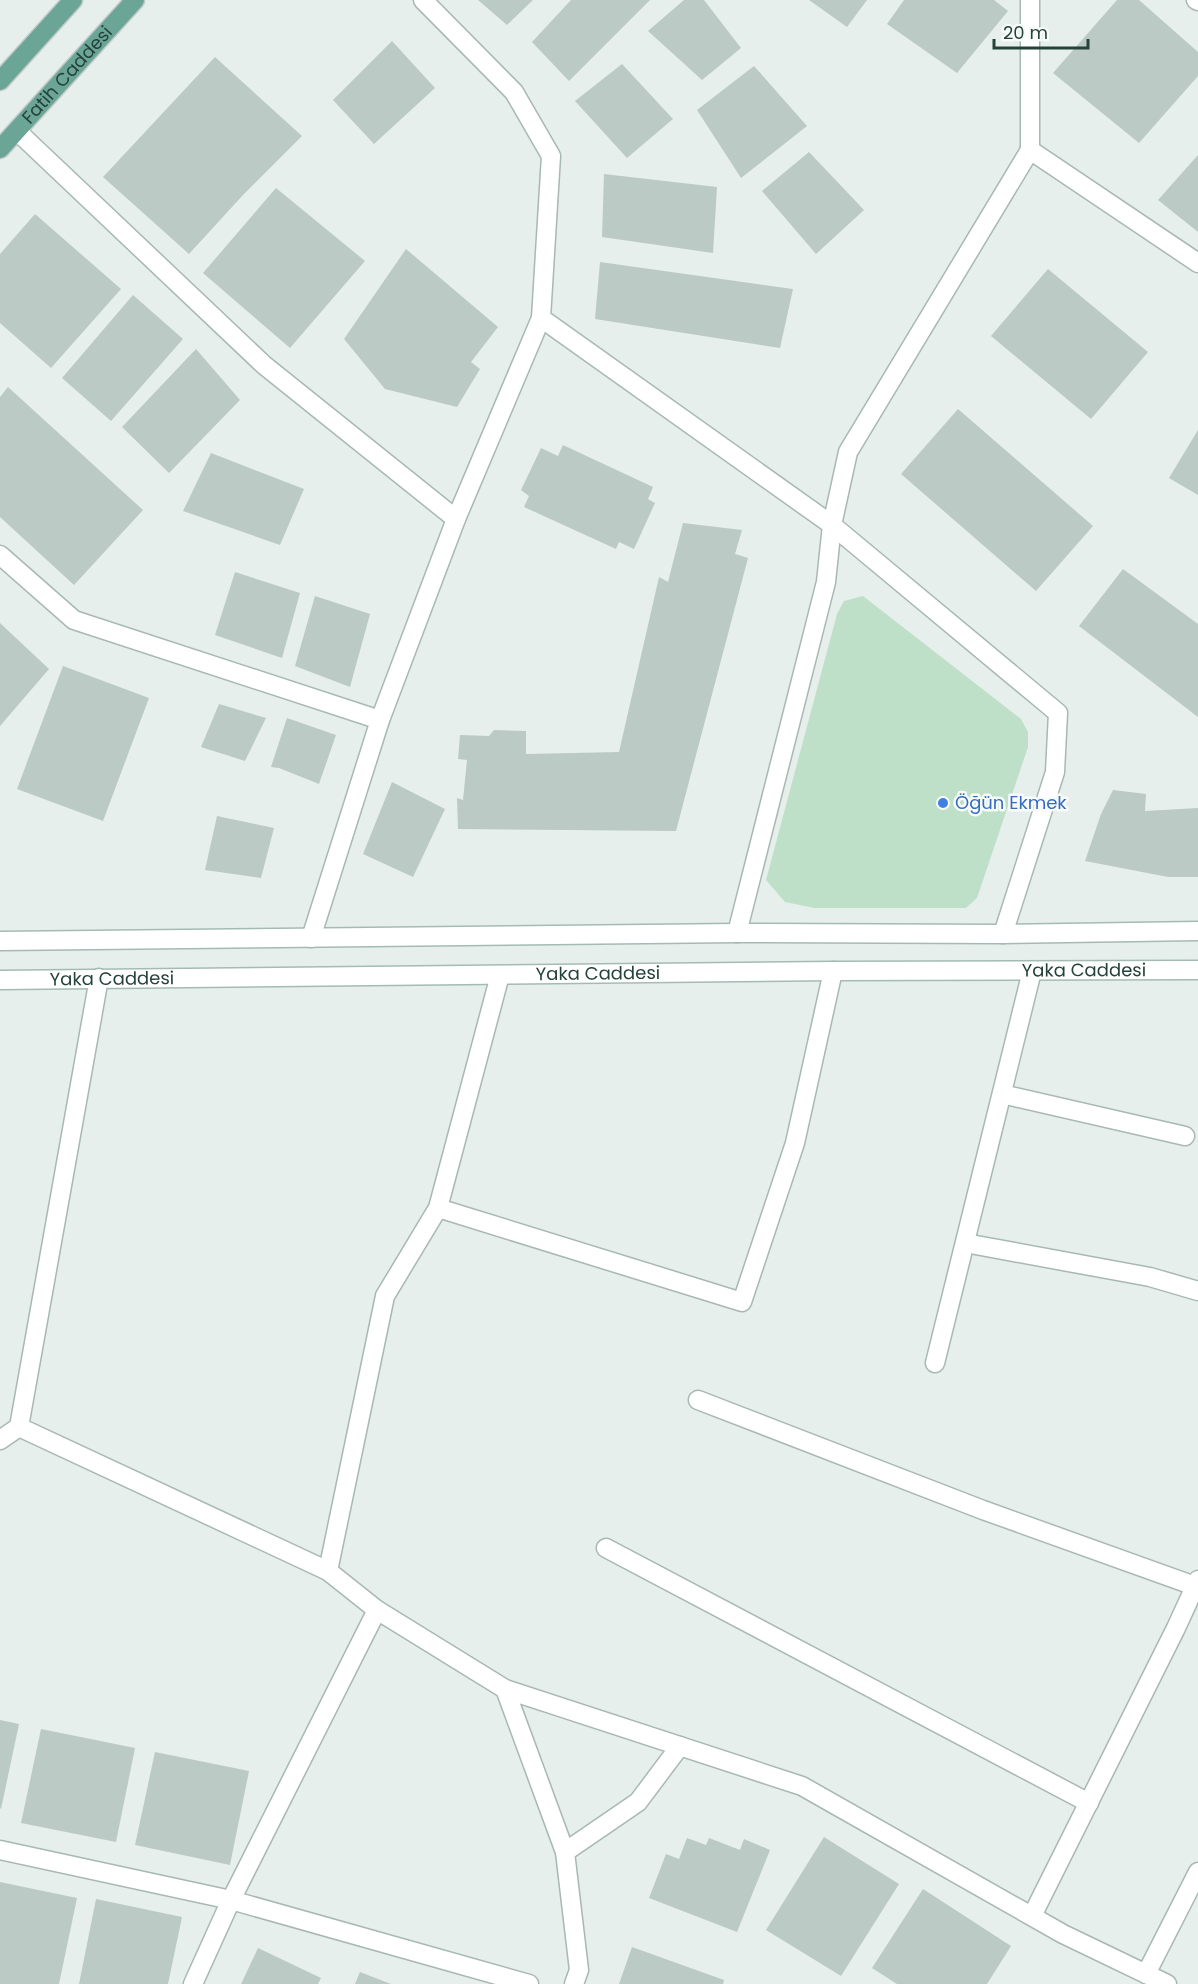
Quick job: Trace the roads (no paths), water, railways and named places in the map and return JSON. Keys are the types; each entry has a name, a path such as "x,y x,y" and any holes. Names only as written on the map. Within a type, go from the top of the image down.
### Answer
{"main road":[{"path":"0,81 73,0"},
{"name":"Fatih Caddesi","path":"0,149 135,0"}],"street":[{"path":"311,938 380,720 456,519 541,318 551,156 513,92 423,0"},
{"path":"737,933 826,582 832,525 849,452 1030,150 1030,0"},
{"path":"17,131 264,365 456,519"},
{"path":"1030,150 1198,262"},
{"path":"541,318 832,525 1058,713 1055,772 1003,934"},
{"path":"0,555 74,620 380,720"},
{"name":"Yaka Caddesi","path":"0,940 737,933 1198,932"},
{"name":"Yaka Caddesi","path":"0,980 833,971 1198,970"},
{"path":"438,1208 742,1302 795,1143 833,971"},
{"path":"935,1363 1032,971"},
{"path":"328,1571 385,1296 438,1208 500,975"},
{"path":"0,1440 19,1427 99,978"},
{"path":"1002,1094 1185,1136"},
{"path":"965,1243 1150,1277 1198,1291"},
{"path":"698,1400 983,1510 1196,1583 1176,1628 1032,1916"},
{"path":"19,1427 328,1571 377,1610 505,1689 802,1786 1063,1934 1167,1984"},
{"path":"606,1548 1089,1803"},
{"path":"193,1984 231,1900 377,1610"},
{"path":"505,1689 565,1852 579,1970 574,1984"},
{"path":"565,1852 638,1802 680,1746"},
{"path":"0,1850 231,1900 529,1984"},
{"path":"1146,1974 1198,1872"}],"place":[{"name":"Öğün Ekmek","path":"943,803"}]}
